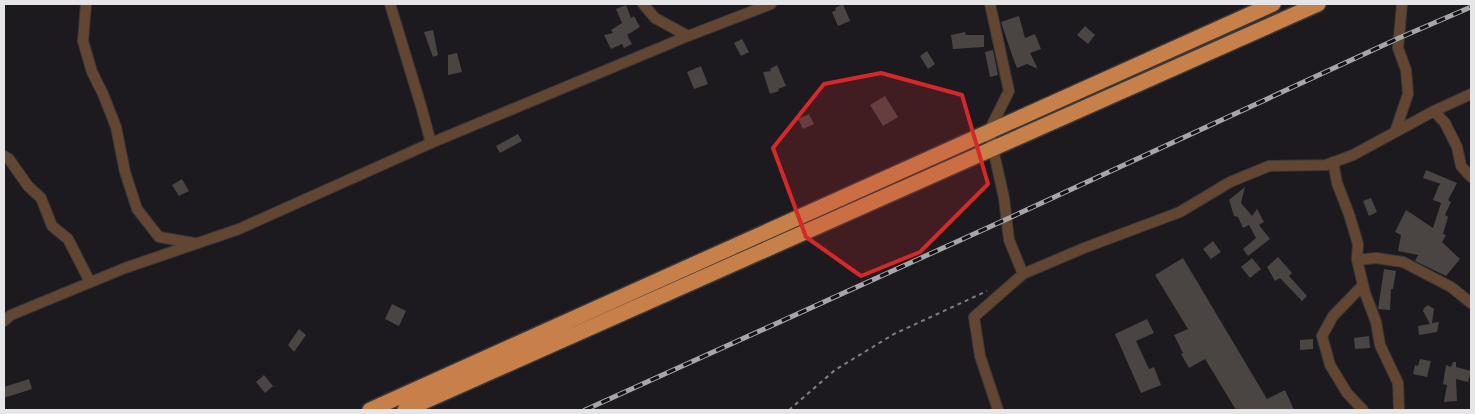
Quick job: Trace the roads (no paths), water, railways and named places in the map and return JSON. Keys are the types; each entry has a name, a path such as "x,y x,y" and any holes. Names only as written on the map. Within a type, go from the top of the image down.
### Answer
{"highway":[{"path":"370,410 1273,4"},
{"path":"405,410 1318,4"}],"street":[{"path":"86,4 83,41 92,72 116,127 125,172 137,209 159,237 198,243"},
{"path":"390,4 431,143"},
{"path":"643,4 655,18 688,36"},
{"path":"6,316 125,268 239,229 431,143 688,36 771,4"},
{"path":"990,4 1009,91 989,131 1004,198 1009,240 1023,274"},
{"path":"1395,132 1408,94 1406,70 1398,48 1402,4"},
{"path":"998,410 980,356 974,317 1023,274 1084,248 1180,212 1230,182 1269,166 1326,165 1353,154 1434,111 1471,94"},
{"path":"1434,111 1445,122 1457,147 1461,166 1471,177"},
{"path":"4,156 9,159 28,186 41,198 52,226 68,238 90,282"},
{"path":"1333,162 1337,183 1358,244 1358,260 1363,285 1376,322 1380,344 1398,383 1400,410"},
{"path":"1358,260 1376,258 1403,262 1452,287 1471,303"},
{"path":"1363,285 1333,316 1322,336 1330,365 1347,393 1363,410"}],"railway":[{"path":"585,410 1007,219 1399,38 1471,7"}]}
